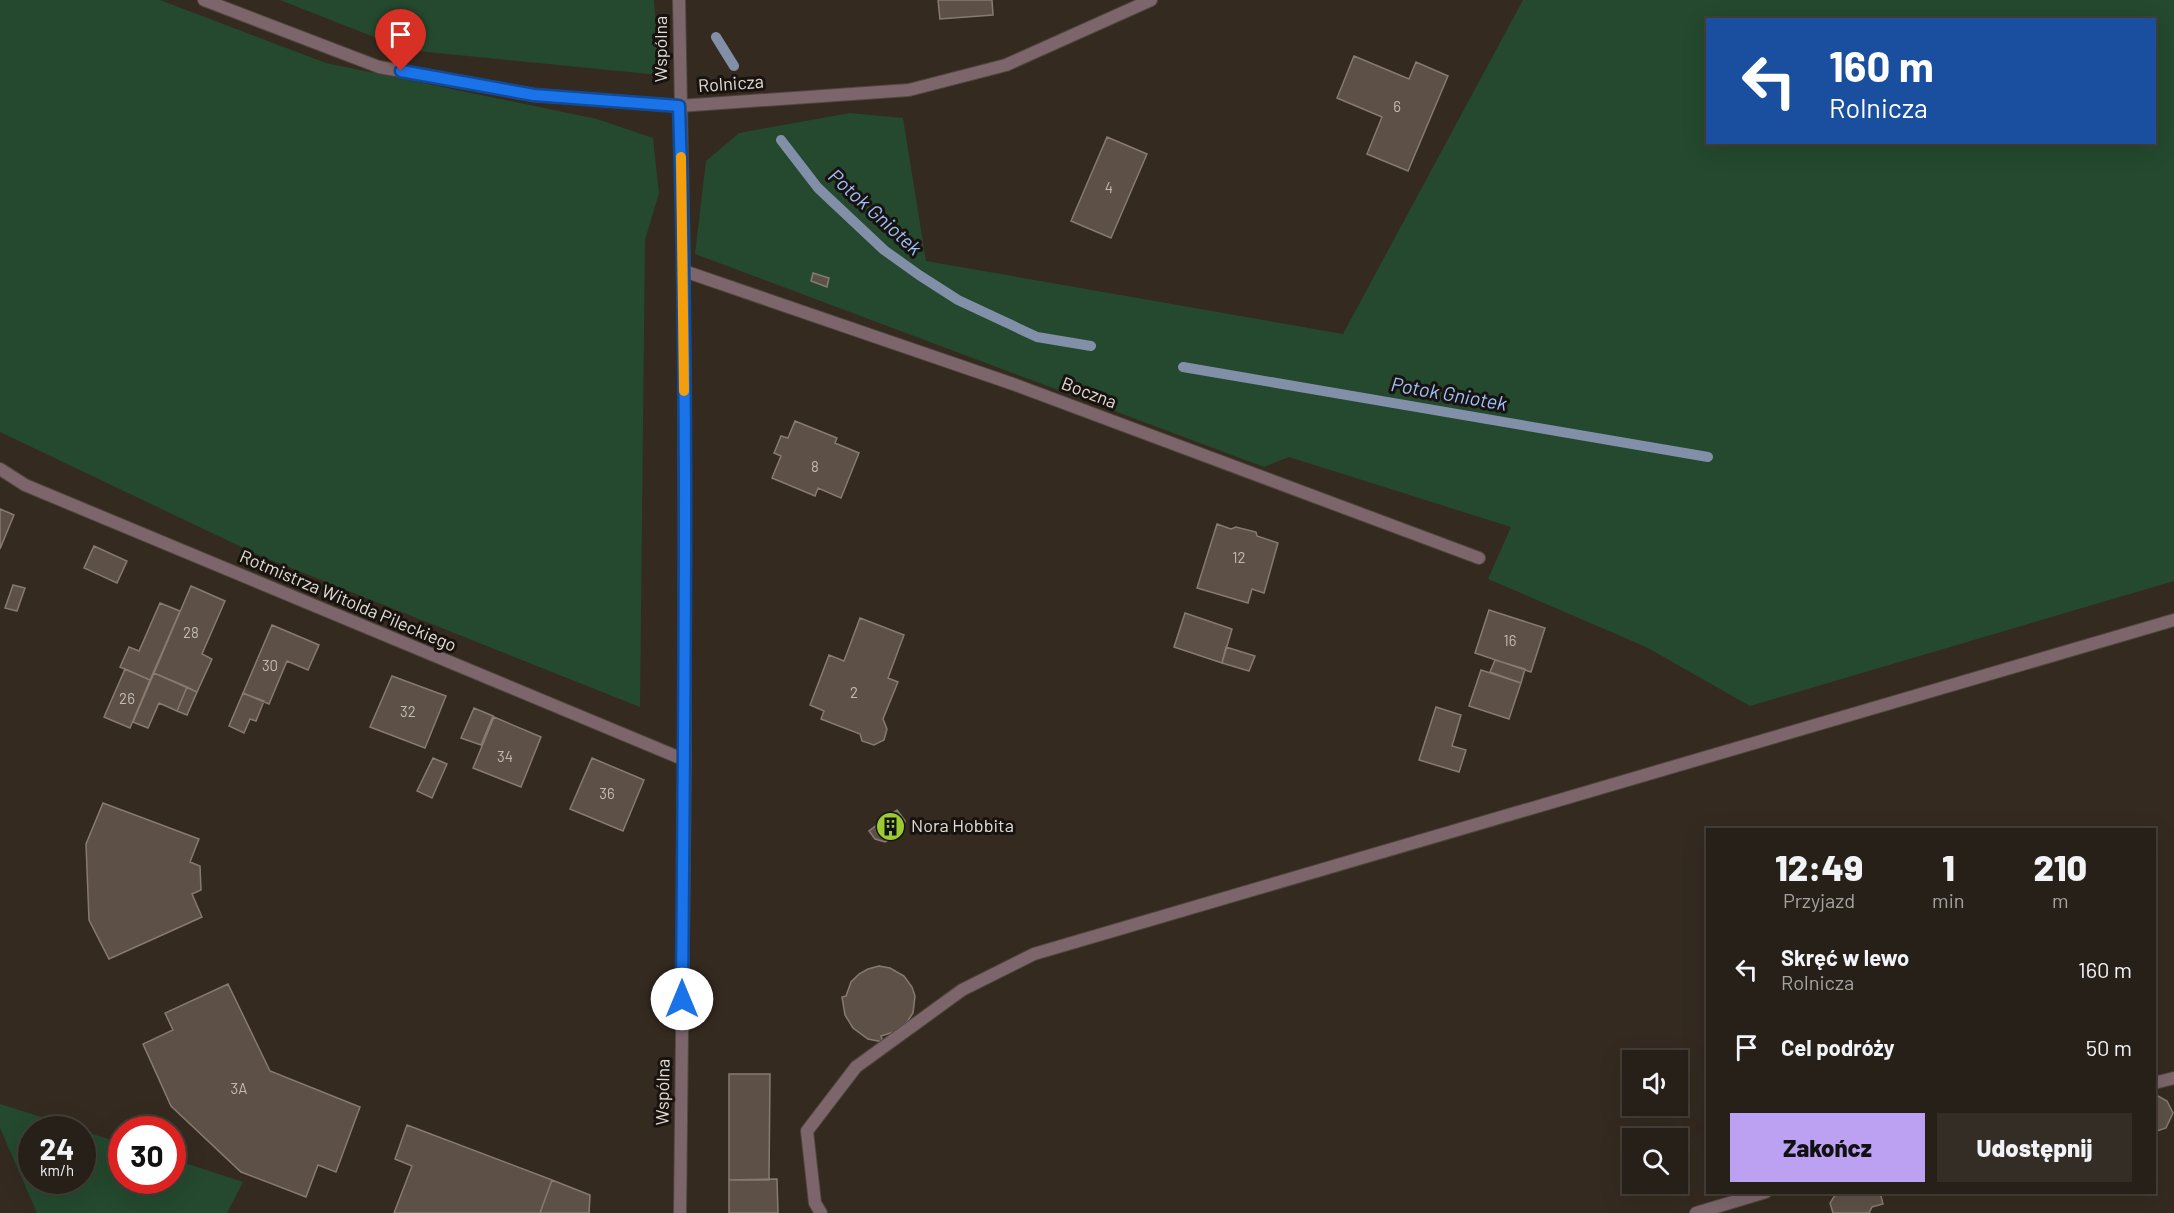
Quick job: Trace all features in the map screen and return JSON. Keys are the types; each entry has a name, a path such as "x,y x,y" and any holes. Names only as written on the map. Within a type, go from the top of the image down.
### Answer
{"street":[{"name":"Rolnicza","path":"204,0 379,67 534,95 679,106 909,90 1006,65 1151,0"},
{"name":"Wspólna","path":"679,0 679,106 684,271 684,760 680,1213"},
{"name":"Boczna","path":"684,271 1013,384 1479,558"},
{"name":"Rotmistrza Witolda Pileckiego","path":"0,469 25,485 684,760"},
{"path":"821,1213 815,1203 807,1131 856,1067 962,990 1034,954 2174,620"},
{"path":"2156,1082 2174,1078"},
{"path":"1696,1213 1759,1194"}],"green space":[{"path":"0,0 160,0 326,63 597,119 653,138 659,193 645,240 640,707 256,554 0,432"},
{"path":"280,0 654,0 659,75 407,50"},
{"path":"1523,0 2174,0 2174,581 1750,706 1646,647 1488,579 1511,527 1289,457 1264,467 695,254 706,161 739,133 850,113 903,118 926,261 1343,334"},
{"path":"0,1104 38,1116 18,1116 18,1169 0,1128"},
{"path":"96,1135 108,1139 108,1194 186,1194 186,1163 243,1182 227,1213 37,1213 29,1194 96,1194"}],"building":[{"path":"938,0 992,0 993,15 940,19"},
{"path":"1354,56 1409,79 1416,62 1448,76 1408,171 1367,154 1382,117 1337,98"},
{"path":"1107,137 1147,154 1111,238 1071,221"},
{"path":"813,273 829,278 827,287 811,281"},
{"path":"795,421 837,438 835,443 859,453 841,498 818,488 815,496 772,478 781,456 774,453 781,436 788,438"},
{"path":"0,509 14,515 0,549"},
{"path":"1217,524 1231,529 1236,527 1256,532 1257,536 1278,543 1264,593 1252,589 1248,603 1197,588"},
{"path":"94,546 127,561 117,583 84,568"},
{"path":"13,585 25,588 17,611 5,608"},
{"path":"191,586 225,601 202,654 212,659 197,692 154,673"},
{"path":"160,603 180,611 150,680 120,667 129,647 139,651"},
{"path":"1489,610 1545,628 1531,672 1475,653"},
{"path":"1185,613 1232,629 1222,663 1174,647"},
{"path":"860,618 904,635 888,678 898,682 883,719 887,729 884,740 874,745 862,741 860,734 821,719 824,711 810,705 829,655 844,661"},
{"path":"272,625 319,645 308,670 287,661 269,704 243,693"},
{"path":"1226,647 1255,656 1249,671 1222,663"},
{"path":"1495,660 1525,669 1521,683 1490,672"},
{"path":"125,669 150,680 130,728 104,717"},
{"path":"1481,670 1521,683 1509,719 1469,706"},
{"path":"154,673 187,687 177,711 159,703 148,728 133,722"},
{"path":"392,676 446,696 425,748 370,727"},
{"path":"187,687 197,692 187,715 177,711"},
{"path":"243,693 264,701 256,721 250,719 244,733 229,726"},
{"path":"1436,707 1461,715 1452,746 1466,750 1459,772 1419,760"},
{"path":"474,708 493,716 481,745 461,738"},
{"path":"494,717 541,737 521,787 473,768"},
{"path":"433,758 447,764 432,798 417,791"},
{"path":"592,758 644,780 623,831 570,809"},
{"path":"103,803 199,839 190,862 200,866 201,890 192,894 202,917 109,959 89,920 86,844"},
{"name":"Nora Hobbita","path":"897,810 905,821 902,832 885,842 875,839 869,831"},
{"path":"879,966 890,968 904,976 915,996 913,1013 907,1022 894,1032 881,1036 883,1042 868,1039 853,1028 845,1015 842,997 846,996 851,982 859,974"},
{"path":"228,984 270,1071 360,1107 336,1172 318,1165 306,1197 241,1172 186,1120 186,1116 182,1116 171,1106 143,1044 173,1030 165,1013"},
{"path":"729,1074 770,1074 769,1180 729,1180"},
{"path":"2156,1096 2167,1101 2173,1113 2166,1128 2156,1131"},
{"path":"407,1125 552,1180 540,1213 394,1213 412,1166 395,1159"},
{"path":"777,1179 778,1213 729,1213 729,1180"},
{"path":"552,1180 590,1195 589,1213 540,1213"},
{"path":"1836,1194 1880,1194 1883,1204 1872,1207 1869,1213 1833,1213 1830,1203"}],"waterway":[{"name":"Potok Gniotek","path":"716,37 734,66"},
{"name":"Potok Gniotek","path":"781,140 818,188 884,250 919,275 958,300 1037,337 1091,346"},
{"name":"Potok Gniotek","path":"1183,367 1708,457"}],"slow traffic":[{"path":"681,157 684,391"}],"place":[{"name":"Nora Hobbita","path":"890,826"}],"route":[{"path":"401,71 534,95 679,106 684,294 682,999"}]}
